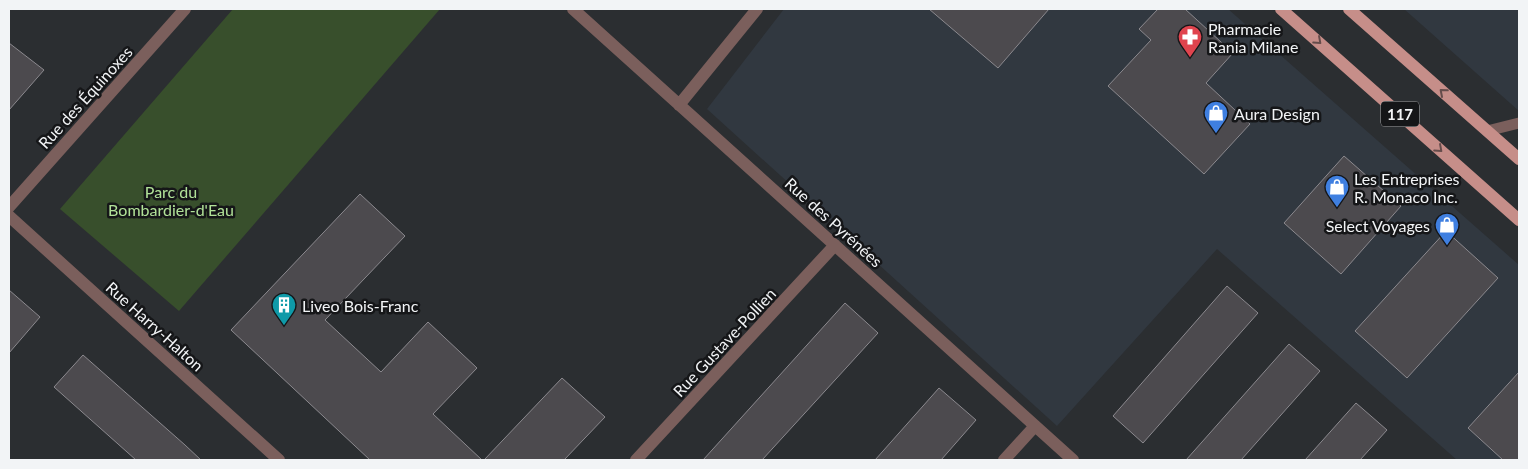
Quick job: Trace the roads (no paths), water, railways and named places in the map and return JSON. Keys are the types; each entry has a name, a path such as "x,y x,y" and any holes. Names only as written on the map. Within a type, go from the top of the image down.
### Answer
{"main road":[{"name":"117","path":"1282,9 1519,220"},
{"name":"117","path":"1349,9 1519,159"}],"street":[{"name":"Rue des Équinoxes","path":"9,207 185,9"},
{"name":"Rue des Pyrénées","path":"573,9 1073,460"},
{"path":"679,105 757,9"},
{"name":"Rue Harry-Halton","path":"9,216 279,460"},
{"name":"Rue Gustave-Pollien","path":"636,460 835,245"},
{"path":"1004,460 1035,426"}],"lane":[{"path":"1487,131 1519,123"}],"place":[{"name":"Pharmacie Rania Milane","path":"1190,58"},
{"name":"Aura Design","path":"1216,134"},
{"name":"Les Entreprises R. Monaco Inc.","path":"1337,208"},
{"name":"Select Voyages","path":"1447,246"},
{"name":"Liveo Bois-Franc","path":"284,326"}],"park label":[{"name":"Parc du Bombardier-d'Eau","path":"171,200"}]}
